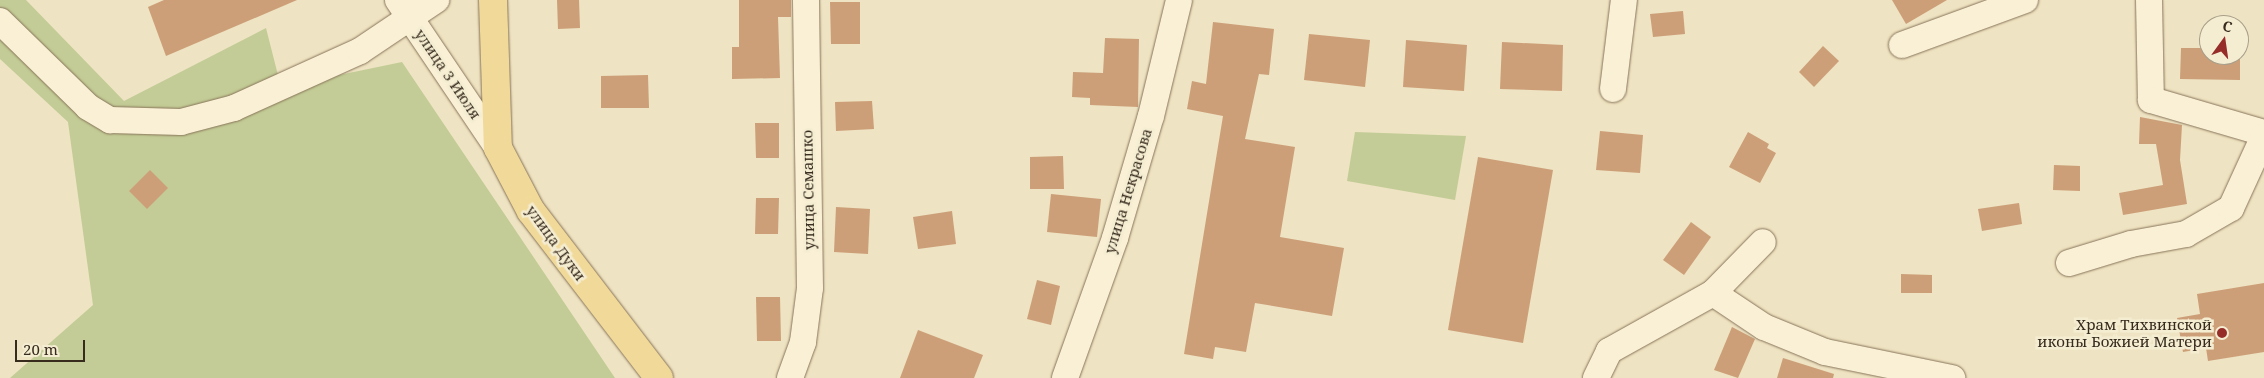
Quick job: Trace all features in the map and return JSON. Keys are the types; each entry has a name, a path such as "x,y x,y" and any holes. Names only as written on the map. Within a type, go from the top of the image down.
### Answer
{"main road":[{"name":"улица Дуки","path":"493,0 498,148 531,211 659,378"}],"street":[{"path":"0,21 88,107 110,120 181,122 208,118 281,88 360,51 404,9 436,0"},
{"name":"улица Семашко","path":"790,378 803,342 810,288 806,0"},
{"name":"улица Некрасова","path":"1065,378 1115,238 1148,125 1179,0"},
{"path":"1613,89 1624,0"},
{"path":"1902,45 2025,0"},
{"path":"2069,263 2131,244 2186,234 2231,208 2264,134 2151,100 2149,0"},
{"name":"улица 3 Июля","path":"404,9 498,148"},
{"path":"1596,378 1608,351 1713,294 1763,242"},
{"path":"1713,294 1764,327 1825,352 1952,378"}],"green space":[{"path":"0,0 26,0 124,101 266,28 281,87 402,62 615,378 10,378 93,305 68,122 0,59"},
{"path":"1355,132 1466,136 1455,200 1347,181"}],"building":[{"path":"164,0 297,0 166,56 148,7"},
{"path":"557,0 579,0 580,28 558,29"},
{"path":"739,0 791,0 791,17 778,17 780,78 732,79 732,47 739,47"},
{"path":"1892,0 1947,0 1906,24"},
{"path":"830,2 860,2 860,44 831,44"},
{"path":"1683,11 1685,34 1653,37 1650,14"},
{"path":"1213,22 1274,29 1269,75 1259,74 1245,139 1295,147 1280,237 1344,248 1332,316 1255,303 1246,352 1215,347 1213,359 1184,354 1223,116 1187,109 1192,81 1206,84"},
{"path":"1309,34 1370,40 1365,87 1304,80"},
{"path":"1105,38 1139,39 1138,107 1090,105 1090,98 1072,97 1073,72 1103,73"},
{"path":"1406,40 1467,45 1464,91 1403,87"},
{"path":"1502,42 1563,45 1562,91 1500,89"},
{"path":"1823,46 1839,61 1814,87 1799,72"},
{"path":"2181,48 2199,48 2199,65 2240,65 2240,80 2180,79"},
{"path":"648,75 649,108 601,108 601,76"},
{"path":"872,101 874,129 836,131 835,102"},
{"path":"2140,117 2182,125 2180,160 2187,204 2123,215 2119,193 2163,185 2156,144 2139,144"},
{"path":"755,123 779,123 779,158 756,158"},
{"path":"1600,131 1643,135 1640,173 1596,170"},
{"path":"1748,132 1769,144 1767,148 1776,153 1760,183 1729,167"},
{"path":"1063,156 1064,189 1030,189 1030,157"},
{"path":"1478,157 1553,170 1523,343 1448,330"},
{"path":"2054,165 2080,166 2080,191 2053,190"},
{"path":"150,170 168,188 147,209 129,191"},
{"path":"1051,194 1101,199 1097,237 1047,232"},
{"path":"756,198 779,198 778,234 755,234"},
{"path":"2019,203 2022,224 1982,231 1978,209"},
{"path":"836,207 870,209 868,254 834,252"},
{"path":"952,211 956,244 918,249 913,217"},
{"path":"1691,222 1711,237 1684,275 1663,260"},
{"path":"1901,274 1932,275 1932,293 1901,293"},
{"path":"1037,280 1060,286 1051,325 1027,319"},
{"name":"Храм Тихвинской иконы Божией Матери","path":"2264,283 2264,352 2208,361 2206,348 2183,352 2177,318 2200,314 2197,294"},
{"path":"756,297 780,297 781,341 757,341"},
{"path":"1732,327 1755,339 1738,378 1714,370"},
{"path":"918,330 983,355 974,378 900,378"},
{"path":"1783,358 1834,374 1833,378 1777,378"}],"place":[{"name":"Храм Тихвинской иконы Божией Матери","path":"2222,333"}]}
